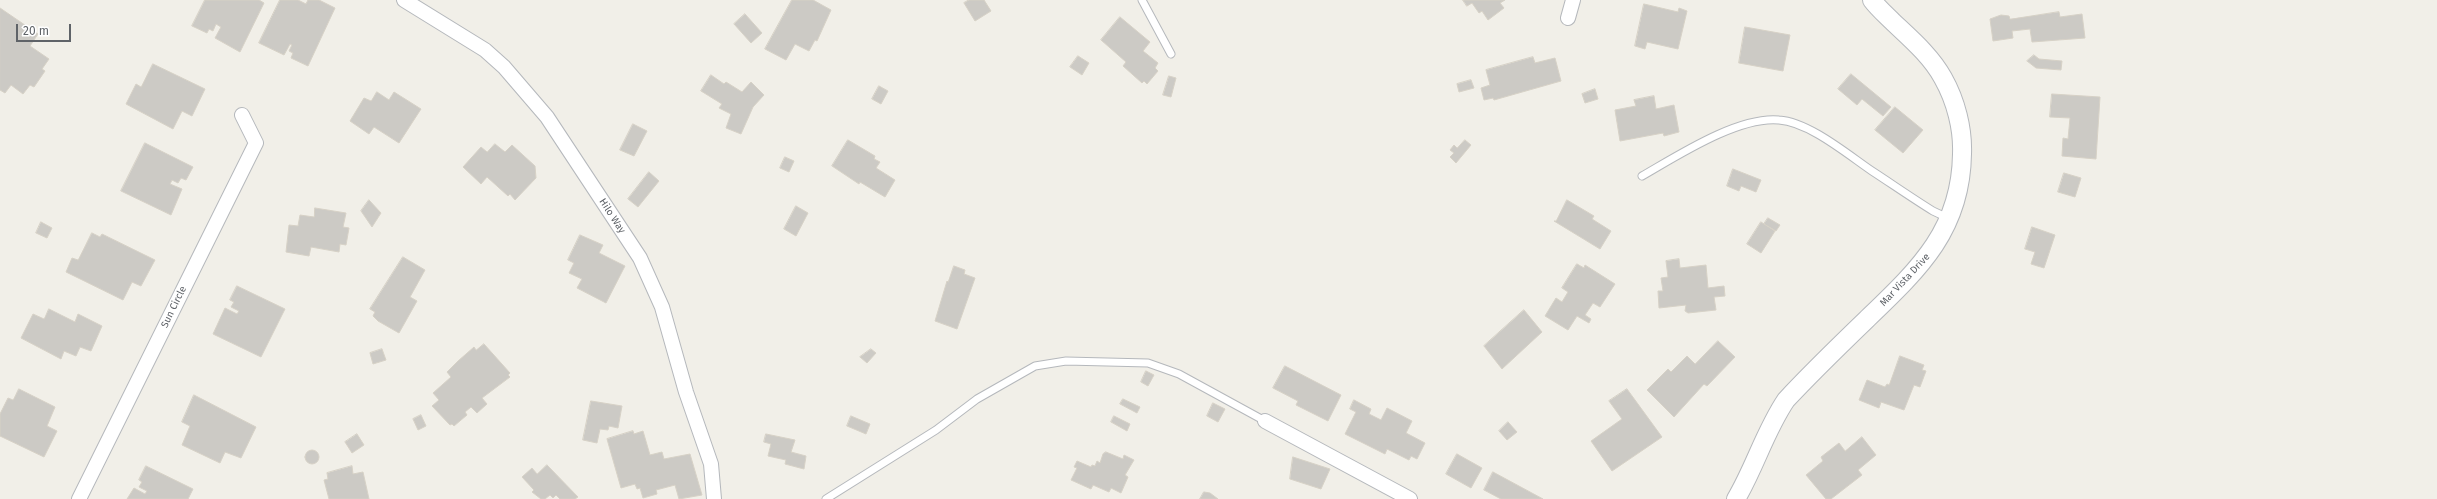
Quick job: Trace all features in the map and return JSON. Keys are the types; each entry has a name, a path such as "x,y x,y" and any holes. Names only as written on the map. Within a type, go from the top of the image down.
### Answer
{"street":[{"name":"Hilo Way","path":"404,0 485,50 504,67 547,117 640,258 662,307 686,392 711,464 714,499"},
{"path":"1568,18 1573,0"},
{"name":"Mar Vista Drive","path":"1736,499 1748,479 1775,416 1786,400 1924,262 1950,219 1960,185 1962,144 1960,127 1949,90 1936,67 1921,48 1872,0"},
{"name":"Sun Circle","path":"79,499 256,142 242,115"},
{"path":"1265,421 1410,499"}],"lane":[{"path":"1142,0 1171,54"},
{"path":"1642,176 1664,162 1741,125 1757,121 1779,120 1811,131 1830,142 1933,211 1950,219"},
{"path":"826,499 936,430 977,399 1036,366 1066,361 1148,363 1179,374 1265,421"}],"building":[{"path":"205,0 259,0 264,3 240,52 215,38 221,27 216,24 213,31 209,29 207,33 192,26"},
{"path":"280,0 298,0 306,4 308,0 319,0 335,8 308,66 291,58 293,53 289,51 292,45 290,44 284,55 259,43"},
{"path":"792,0 813,0 831,10 817,41 815,40 809,51 795,44 786,60 765,49"},
{"path":"969,0 984,0 991,11 975,21 964,3"},
{"path":"1463,0 1505,0 1500,3 1504,8 1488,20 1482,11 1479,13 1472,3 1467,6"},
{"path":"1644,4 1678,12 1679,8 1687,11 1678,49 1647,42 1645,49 1635,46"},
{"path":"0,8 38,34 30,46 49,59 42,69 45,71 34,87 30,85 23,94 11,85 5,93 0,90"},
{"path":"2059,12 2060,17 2082,14 2085,38 2032,42 2030,29 2012,31 2013,38 1993,41 1990,19 2001,15 2009,16 2010,19"},
{"path":"745,14 762,33 751,43 734,24"},
{"path":"1120,17 1150,42 1143,51 1158,63 1155,68 1158,71 1147,84 1144,81 1142,83 1123,66 1126,62 1101,40"},
{"path":"1745,27 1790,35 1783,71 1739,63"},
{"path":"2034,55 2039,59 2062,61 2061,70 2036,68 2027,61"},
{"path":"1078,56 1089,63 1082,75 1070,67"},
{"path":"1533,57 1535,63 1555,58 1561,81 1494,100 1493,98 1484,100 1481,88 1490,85 1486,70"},
{"path":"153,64 205,89 192,116 182,111 173,129 126,104 136,84 141,87"},
{"path":"1851,74 1891,107 1883,116 1862,99 1857,105 1838,89"},
{"path":"711,75 724,84 726,82 742,92 751,82 764,95 753,107 741,134 726,128 731,114 719,108 722,104 701,91"},
{"path":"1169,76 1176,78 1171,97 1163,95"},
{"path":"1471,80 1474,88 1459,92 1457,84"},
{"path":"879,86 888,91 881,104 872,99"},
{"path":"1595,89 1598,99 1585,103 1582,94"},
{"path":"377,92 389,100 394,92 421,109 399,143 374,127 369,134 350,121 364,98 371,101"},
{"path":"2052,94 2100,97 2096,159 2062,156 2063,138 2068,139 2070,118 2050,117"},
{"path":"1654,96 1656,109 1674,105 1679,132 1664,136 1663,133 1620,141 1615,110 1636,106 1634,100"},
{"path":"1895,107 1923,130 1903,153 1875,130"},
{"path":"633,124 647,131 634,156 620,150"},
{"path":"848,140 875,156 874,159 880,162 876,168 895,180 885,197 860,182 859,184 832,166"},
{"path":"1465,140 1471,145 1456,163 1450,157 1454,153 1450,150 1454,145 1457,148"},
{"path":"145,143 193,167 186,180 181,178 178,183 172,180 170,184 182,189 171,215 121,191"},
{"path":"495,144 505,152 512,145 535,166 536,178 515,200 510,194 508,196 487,177 481,184 463,167 481,147 487,152"},
{"path":"785,157 794,161 789,172 780,168"},
{"path":"1733,169 1761,180 1756,192 1741,186 1739,191 1727,186"},
{"path":"649,172 659,181 638,207 628,199"},
{"path":"2064,173 2081,178 2075,197 2058,192"},
{"path":"369,200 381,213 372,227 361,211"},
{"path":"1567,200 1594,216 1592,219 1611,231 1600,249 1554,221 1556,221"},
{"path":"796,206 808,213 796,236 784,229"},
{"path":"315,208 346,213 343,227 349,228 346,245 340,244 339,252 311,247 309,256 286,252 289,225 298,226 300,215 314,217"},
{"path":"1768,218 1780,225 1776,231 1764,224"},
{"path":"41,222 52,228 47,238 36,233"},
{"path":"1761,222 1775,231 1761,253 1747,244"},
{"path":"2032,227 2055,235 2044,268 2031,264 2035,252 2025,249"},
{"path":"92,233 100,237 102,234 155,260 141,286 132,282 123,300 66,272 72,258 78,260"},
{"path":"580,235 603,245 599,253 625,266 606,303 577,288 582,279 569,273 574,263 568,260"},
{"path":"403,257 425,270 410,297 417,301 399,333 378,321 373,316 375,312 370,309"},
{"path":"1679,259 1680,268 1706,265 1708,288 1724,286 1725,296 1714,297 1716,310 1688,313 1685,311 1686,305 1659,308 1658,291 1663,291 1661,278 1668,277 1666,261"},
{"path":"1577,264 1584,268 1585,265 1615,284 1600,307 1593,303 1585,315 1591,319 1589,323 1577,316 1568,330 1545,316 1556,298 1562,302 1568,292 1562,288"},
{"path":"954,266 965,270 964,274 975,278 957,329 935,321 947,281 948,282"},
{"path":"237,286 285,309 261,357 213,334 225,308 237,314 239,311 231,307 234,302 230,300"},
{"path":"49,309 75,322 78,314 102,326 91,351 80,347 76,356 64,351 61,359 21,338 33,314 44,319"},
{"path":"1524,310 1542,332 1502,369 1484,346"},
{"path":"1718,341 1735,357 1707,386 1704,384 1674,417 1647,390 1668,369 1671,372 1687,356 1695,364"},
{"path":"484,344 510,373 508,375 510,377 482,398 487,404 477,413 471,407 465,412 467,415 454,426 452,424 450,425 432,406 439,400 433,393 451,377 447,372 458,361 474,347 476,350"},
{"path":"382,349 386,360 373,364 370,353"},
{"path":"871,349 876,353 867,363 860,357"},
{"path":"1900,356 1924,365 1922,370 1926,371 1920,387 1914,385 1904,410 1881,402 1879,408 1859,400 1867,380 1885,387 1887,384 1889,385"},
{"path":"1285,366 1341,395 1328,421 1296,405 1298,401 1273,388"},
{"path":"1146,371 1154,375 1148,386 1141,382"},
{"path":"19,389 55,407 47,426 57,431 44,457 0,436 0,414 8,398 13,400"},
{"path":"1627,389 1662,437 1612,471 1591,441 1622,419 1609,401"},
{"path":"194,395 256,427 241,458 225,452 220,463 182,445 190,426 182,422"},
{"path":"1123,399 1140,407 1137,413 1120,404"},
{"path":"1354,400 1371,409 1369,414 1381,420 1387,408 1412,421 1406,433 1425,443 1417,459 1411,456 1409,460 1387,449 1385,454 1345,434 1356,412 1350,409"},
{"path":"591,401 622,406 618,428 609,426 608,430 600,429 597,443 583,440"},
{"path":"1213,403 1225,409 1218,422 1207,416"},
{"path":"421,415 426,426 418,430 413,419"},
{"path":"851,416 870,424 866,434 847,426"},
{"path":"1114,416 1130,424 1127,431 1111,422"},
{"path":"1508,422 1517,432 1507,440 1499,431"},
{"path":"633,431 634,434 643,431 650,455 662,452 664,459 690,454 702,495 679,499 675,485 656,490 657,494 643,498 640,488 637,489 635,484 621,488 607,439"},
{"path":"357,434 364,445 352,453 345,442"},
{"path":"766,434 795,440 791,452 806,456 804,469 785,464 786,460 768,456 771,444 764,442"},
{"path":"1862,437 1876,455 1858,470 1862,475 1831,499 1826,499 1806,475 1823,461 1821,457 1839,443 1845,451"},
{"path":"312,450 317,452 319,457 317,462 312,464 307,462 305,457 307,452"},
{"path":"1106,452 1123,459 1124,455 1134,460 1125,475 1128,477 1121,493 1111,488 1109,492 1093,485 1091,489 1071,480 1077,468 1074,467 1077,461 1091,467 1092,465 1095,466 1097,461 1100,463 1103,454"},
{"path":"1457,454 1482,468 1471,488 1446,474"},
{"path":"1293,457 1330,469 1321,489 1290,479"},
{"path":"547,465 578,497 575,499 560,499 556,495 553,498 550,495 545,499 541,499 532,492 534,490 522,477 532,468 537,474"},
{"path":"146,466 193,489 188,499 127,499 134,488 145,494 147,491 139,487 142,482 139,480"},
{"path":"352,466 353,474 363,472 369,499 329,499 324,480 328,479 327,473"},
{"path":"1493,472 1543,499 1501,499 1484,490"},
{"path":"1204,492 1210,493 1218,499 1200,499"}]}
